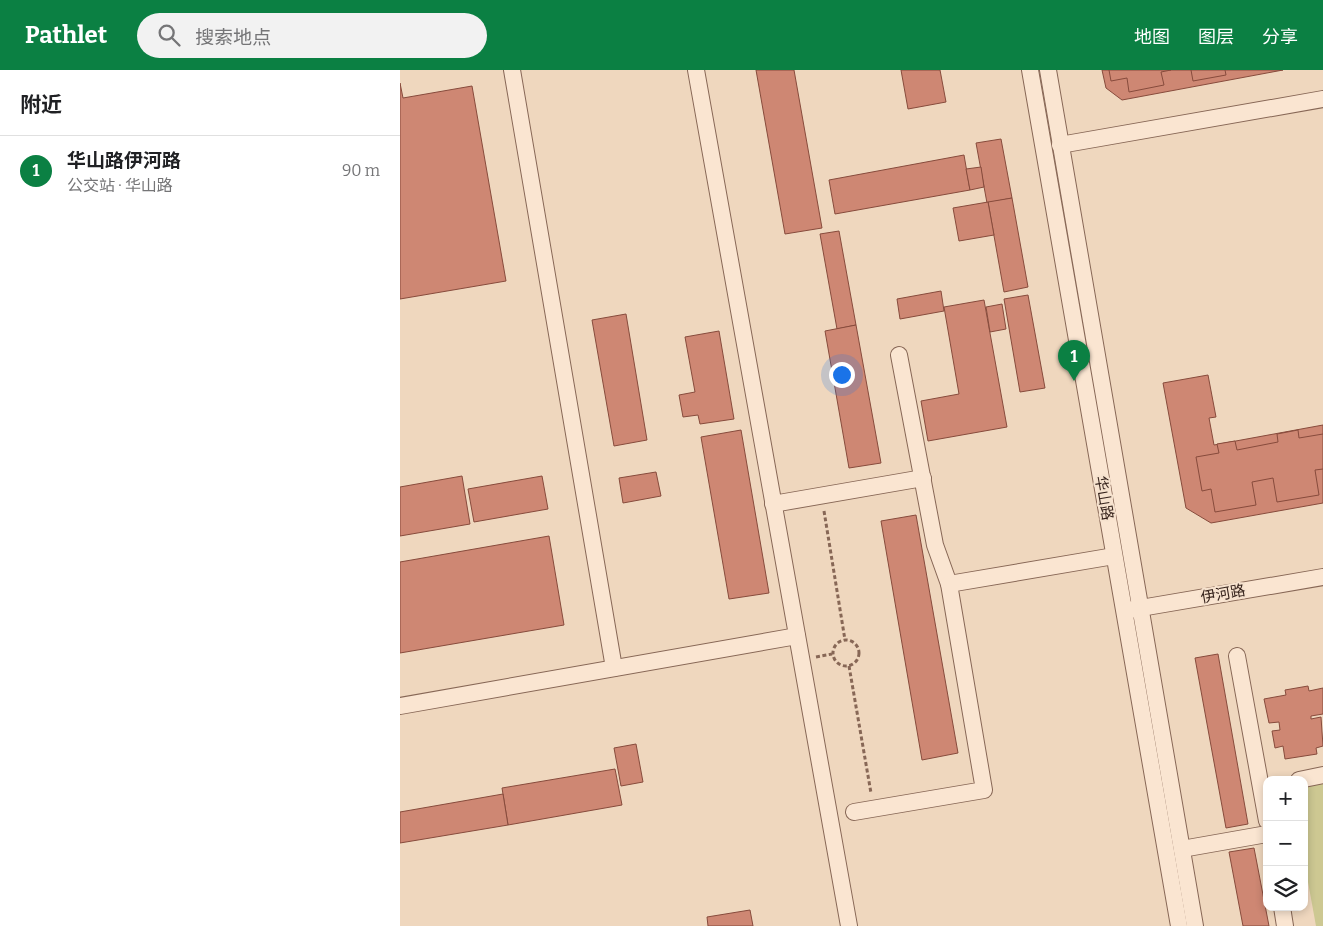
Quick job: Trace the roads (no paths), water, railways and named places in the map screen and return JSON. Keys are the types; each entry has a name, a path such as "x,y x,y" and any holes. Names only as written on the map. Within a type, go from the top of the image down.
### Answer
{"street":[{"path":"512,70 614,668"},
{"path":"696,70 849,926"},
{"name":"华山路","path":"1030,70 1114,556 1132,610 1182,849 1195,926"},
{"name":"华山路","path":"1048,70 1180,926"},
{"path":"1060,145 1323,100"},
{"path":"854,812 984,790 949,584 935,545 899,355"},
{"path":"773,504 922,478"},
{"path":"949,584 1114,556"},
{"name":"伊河路","path":"1132,610 1323,577"},
{"path":"400,706 797,636"},
{"path":"1237,656 1263,781"},
{"path":"1308,778 1323,775"},
{"path":"1182,849 1263,835"},
{"path":"1283,911 1285,926"}],"place":[{"name":"华山路伊河路","path":"1074,381"}]}
